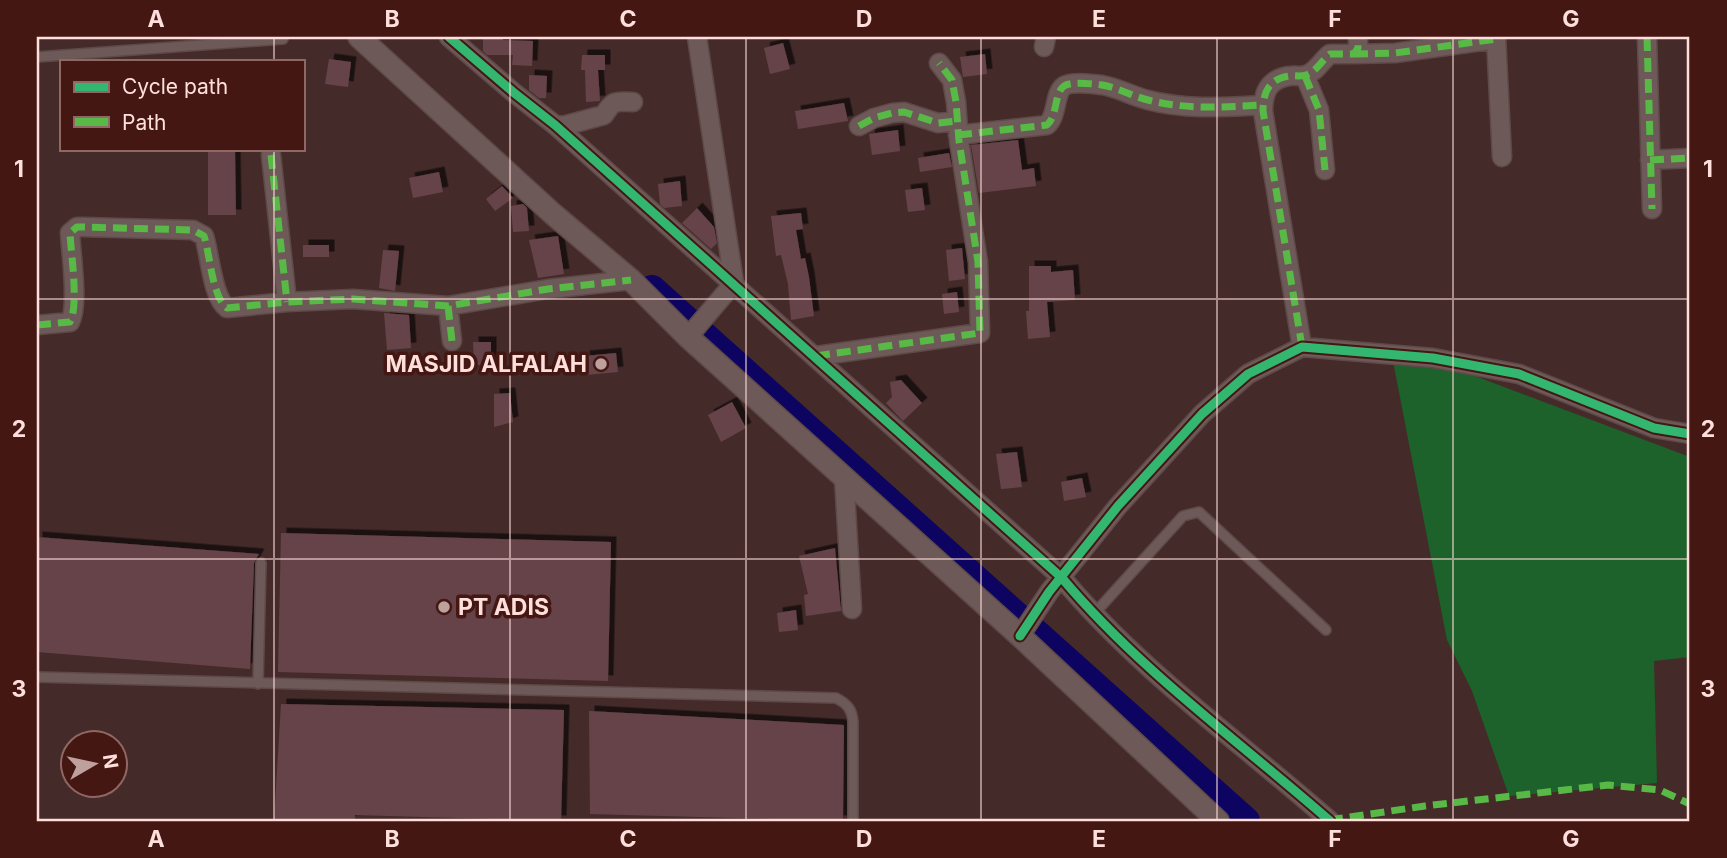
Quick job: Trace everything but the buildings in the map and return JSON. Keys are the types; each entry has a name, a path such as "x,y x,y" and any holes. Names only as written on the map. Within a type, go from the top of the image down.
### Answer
{"street":[{"path":"359,37 553,214 691,333 844,477 1022,634 1218,821"},
{"path":"449,37 555,125 734,283 1062,578 1093,615 1208,720 1330,821"},
{"path":"697,37 734,283"},
{"path":"1647,37 1652,209"},
{"path":"1301,338 1263,105 1269,84 1278,79 1314,71 1330,54 1356,45 1395,53 1496,38 1502,157"},
{"path":"816,356 980,333 978,262 952,80 939,63"},
{"path":"1305,75 1319,110 1325,170"},
{"path":"859,126 892,113 904,113 958,128 1047,125 1056,108 1059,93 1068,84 1118,88 1147,100 1198,108 1263,105"},
{"path":"555,125 603,116 608,106 615,102 634,102"},
{"path":"271,155 287,302"},
{"path":"1650,160 1690,158"},
{"path":"37,325 70,322 75,303 69,233 77,227 193,230 204,236 214,280 224,307 365,299 448,306 548,289 631,280"},
{"path":"691,333 734,283"},
{"path":"448,306 452,341"},
{"path":"1022,634 1049,592 1118,506 1202,414 1248,374 1301,338 1519,374 1654,428 1690,435"},
{"path":"844,477 852,609"}],"lane":[{"path":"37,57 283,39"},
{"path":"1093,615 1183,516 1199,512 1326,630"},
{"path":"258,684 261,564"},
{"path":"37,677 836,698 845,702 852,711 853,821"}],"green space":[{"path":"1392,356 1467,373 1690,457 1690,657 1654,661 1657,783 1509,796 1472,691 1447,640"}],"waterway":[{"path":"652,289 1246,821"}],"marked path":[{"path":"1302,347 1263,111 1264,98 1268,88 1276,80 1310,73 1330,54 1354,54 1358,48 1358,37"},
{"path":"1647,37 1652,209"},
{"path":"1354,54 1395,53 1496,39"},
{"path":"816,356 980,333 978,262 959,141 956,102 952,80 939,63"},
{"path":"1305,76 1319,110 1325,170"},
{"path":"958,135 1047,125 1053,116 1061,89 1072,84 1102,85 1148,100 1177,105 1263,105"},
{"path":"859,126 874,118 904,112 938,123 957,121"},
{"path":"271,155 287,302"},
{"path":"1650,160 1690,158"},
{"path":"37,325 70,322 74,304 70,233 77,227 193,230 204,236 218,295 227,308 353,299 448,306 548,289 631,280"},
{"path":"448,306 452,341"},
{"path":"1329,820 1608,785 1660,790 1690,804"}],"cycle path":[{"path":"449,37 555,125 1062,578 1092,612 1157,675 1330,821"},
{"path":"1020,636 1049,592 1118,506 1202,414 1248,374 1302,347 1433,358 1519,374 1654,428 1690,434"}],"place":[{"name":"MASJID ALFALAH","path":"601,364"},
{"name":"PT ADIS","path":"444,607"}]}
